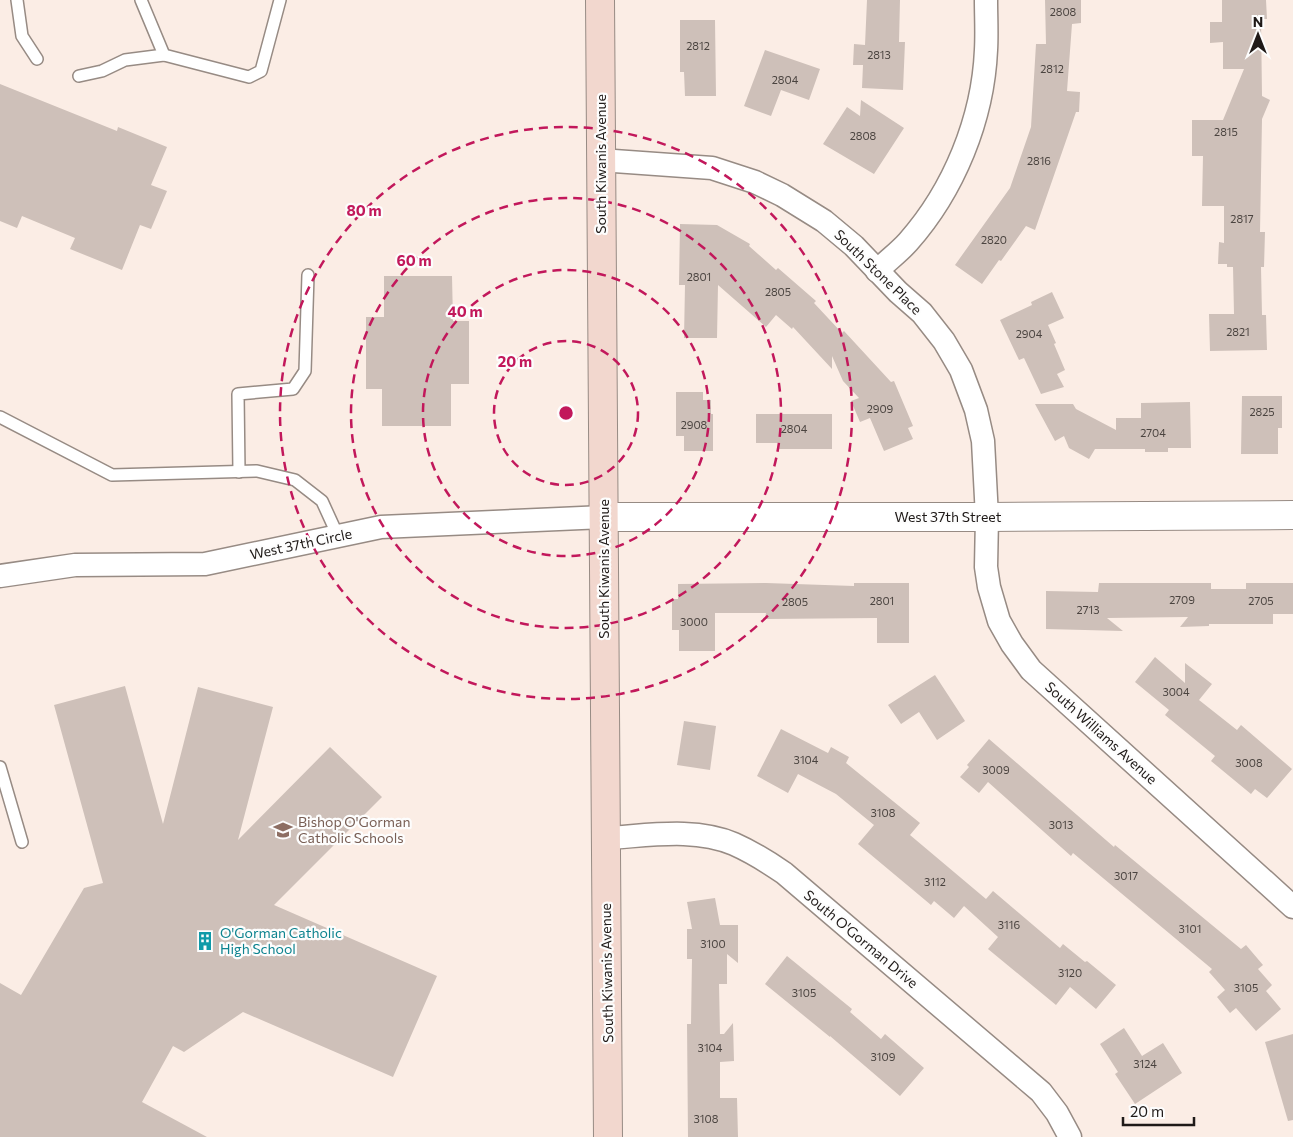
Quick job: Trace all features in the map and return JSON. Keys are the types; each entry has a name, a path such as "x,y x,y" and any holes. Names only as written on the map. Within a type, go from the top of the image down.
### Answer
{"main road":[{"name":"South Kiwanis Avenue","path":"600,0 608,1137"}],"street":[{"path":"877,270 907,243 927,218 952,179 968,139 981,96 986,50 986,0"},
{"name":"South Stone Place","path":"600,160 712,168 755,182 782,195 824,221 854,246 922,314 944,341 961,370 976,410 983,441 987,517"},
{"name":"West 37th Street","path":"604,516 987,517 1293,515"},
{"name":"West 37th Circle","path":"0,576 75,565 205,564 381,527 604,516"},
{"name":"South Williams Avenue","path":"987,517 986,567 989,587 999,621 1012,644 1031,670 1293,907"},
{"name":"South O'Gorman Drive","path":"605,838 689,834 709,836 733,844 763,859 784,873 1041,1092 1057,1113 1070,1137"}],"lane":[{"path":"17,0 22,36 37,59"},
{"path":"141,0 164,55"},
{"path":"79,76 102,71 125,60 164,55 249,77 261,71 280,0"},
{"path":"239,472 238,394 293,389 305,371 308,275"},
{"path":"0,417 112,475 257,471 295,480 322,501 338,536"},
{"path":"0,767 22,842"}],"building":[{"path":"867,0 900,0 899,42 905,42 903,90 862,88 863,65 853,65 854,44 865,45"},
{"path":"1045,0 1081,0 1081,23 1072,24 1067,91 1080,92 1079,112 1076,112 1035,230 1026,226 982,284 955,265 1010,188 1031,127 1036,44 1046,44"},
{"path":"1222,0 1266,0 1267,19 1261,19 1262,96 1270,100 1262,119 1260,232 1265,232 1264,267 1261,267 1262,315 1266,315 1267,350 1210,351 1209,314 1234,314 1233,267 1227,267 1227,264 1218,264 1219,242 1224,243 1224,206 1202,206 1203,156 1192,156 1192,120 1223,120 1244,69 1223,69 1223,42 1210,43 1210,22 1222,22"},
{"path":"680,20 715,20 716,96 685,96 684,72 680,72"},
{"path":"765,50 820,69 809,100 781,90 771,116 744,106"},
{"path":"0,84 117,131 118,127 167,147 151,185 167,191 151,229 140,225 122,270 70,249 75,238 22,216 17,228 0,221"},
{"path":"861,100 904,128 874,174 823,144 847,107 860,116"},
{"path":"680,224 717,225 750,244 749,246 776,270 778,268 816,301 814,303 842,333 844,331 891,382 894,381 913,426 908,428 913,439 884,451 870,418 860,422 851,401 859,398 843,381 832,356 832,369 793,327 792,329 776,315 766,327 718,285 717,338 684,338 685,285 679,285"},
{"path":"384,276 452,276 453,321 469,321 469,384 451,384 451,426 382,426 382,389 366,389 366,317 384,317"},
{"path":"1052,292 1064,318 1048,325 1065,370 1057,374 1064,387 1041,394 1024,358 1019,360 1000,320 1032,305 1031,302"},
{"path":"676,392 703,392 703,400 711,400 713,451 684,451 684,436 676,436"},
{"path":"1242,396 1282,396 1282,428 1278,428 1278,454 1241,454"},
{"path":"1190,402 1191,448 1168,448 1168,452 1145,452 1145,449 1095,449 1089,459 1069,448 1064,436 1055,441 1035,404 1073,404 1076,409 1116,430 1116,418 1141,418 1141,403"},
{"path":"756,414 832,414 832,449 778,449 778,443 756,443"},
{"path":"766,583 854,586 854,583 909,583 909,643 877,643 877,618 765,619 766,613 715,613 715,651 679,651 679,630 672,630 672,599 678,599 678,584"},
{"path":"1099,583 1211,583 1211,589 1246,589 1246,583 1293,583 1293,614 1273,614 1273,624 1209,624 1209,626 1180,627 1188,617 1107,618 1123,631 1046,629 1046,591 1098,592"},
{"path":"1155,657 1185,683 1185,663 1212,684 1199,700 1237,730 1241,725 1292,769 1267,798 1255,789 1251,794 1211,761 1215,756 1165,715 1169,710 1135,682"},
{"path":"935,675 965,721 937,740 919,712 901,724 888,705"},
{"name":"O'Gorman Catholic High School","path":"125,686 163,824 198,687 273,707 238,840 330,747 382,797 274,905 437,976 393,1077 243,1012 184,1052 173,1046 142,1102 207,1137 0,1137 0,983 21,995 84,888 103,883 54,705"},
{"path":"684,721 716,726 710,770 677,765"},
{"path":"781,729 828,753 831,747 849,757 846,763 920,823 910,835 986,899 993,891 1060,948 1063,944 1116,985 1096,1009 1070,987 1056,1005 988,949 998,937 964,906 954,918 934,901 931,905 858,844 874,825 836,794 798,774 788,793 757,776"},
{"path":"989,739 1114,847 1115,845 1241,949 1246,945 1263,965 1258,969 1272,985 1266,991 1281,1009 1256,1031 1236,1008 1230,1013 1217,997 1225,990 1209,972 1212,969 1073,853 1071,856 988,782 979,793 960,777 969,767 967,765"},
{"path":"715,898 720,925 738,925 738,963 727,954 727,984 719,984 720,1034 724,1034 733,1023 734,1061 720,1062 720,1098 737,1098 738,1137 688,1137 687,1024 691,1024 692,959 687,959 687,929 692,929 687,902"},
{"path":"787,956 852,1009 850,1012 881,1039 885,1034 924,1068 900,1096 765,984"},
{"path":"1124,1028 1142,1056 1163,1043 1182,1073 1135,1104 1115,1074 1118,1072 1100,1044"},
{"path":"1293,1034 1293,1120 1288,1121 1265,1042"}],"place":[{"name":"Bishop O'Gorman Catholic Schools","path":"283,830"},
{"name":"O'Gorman Catholic High School","path":"205,941"}]}
